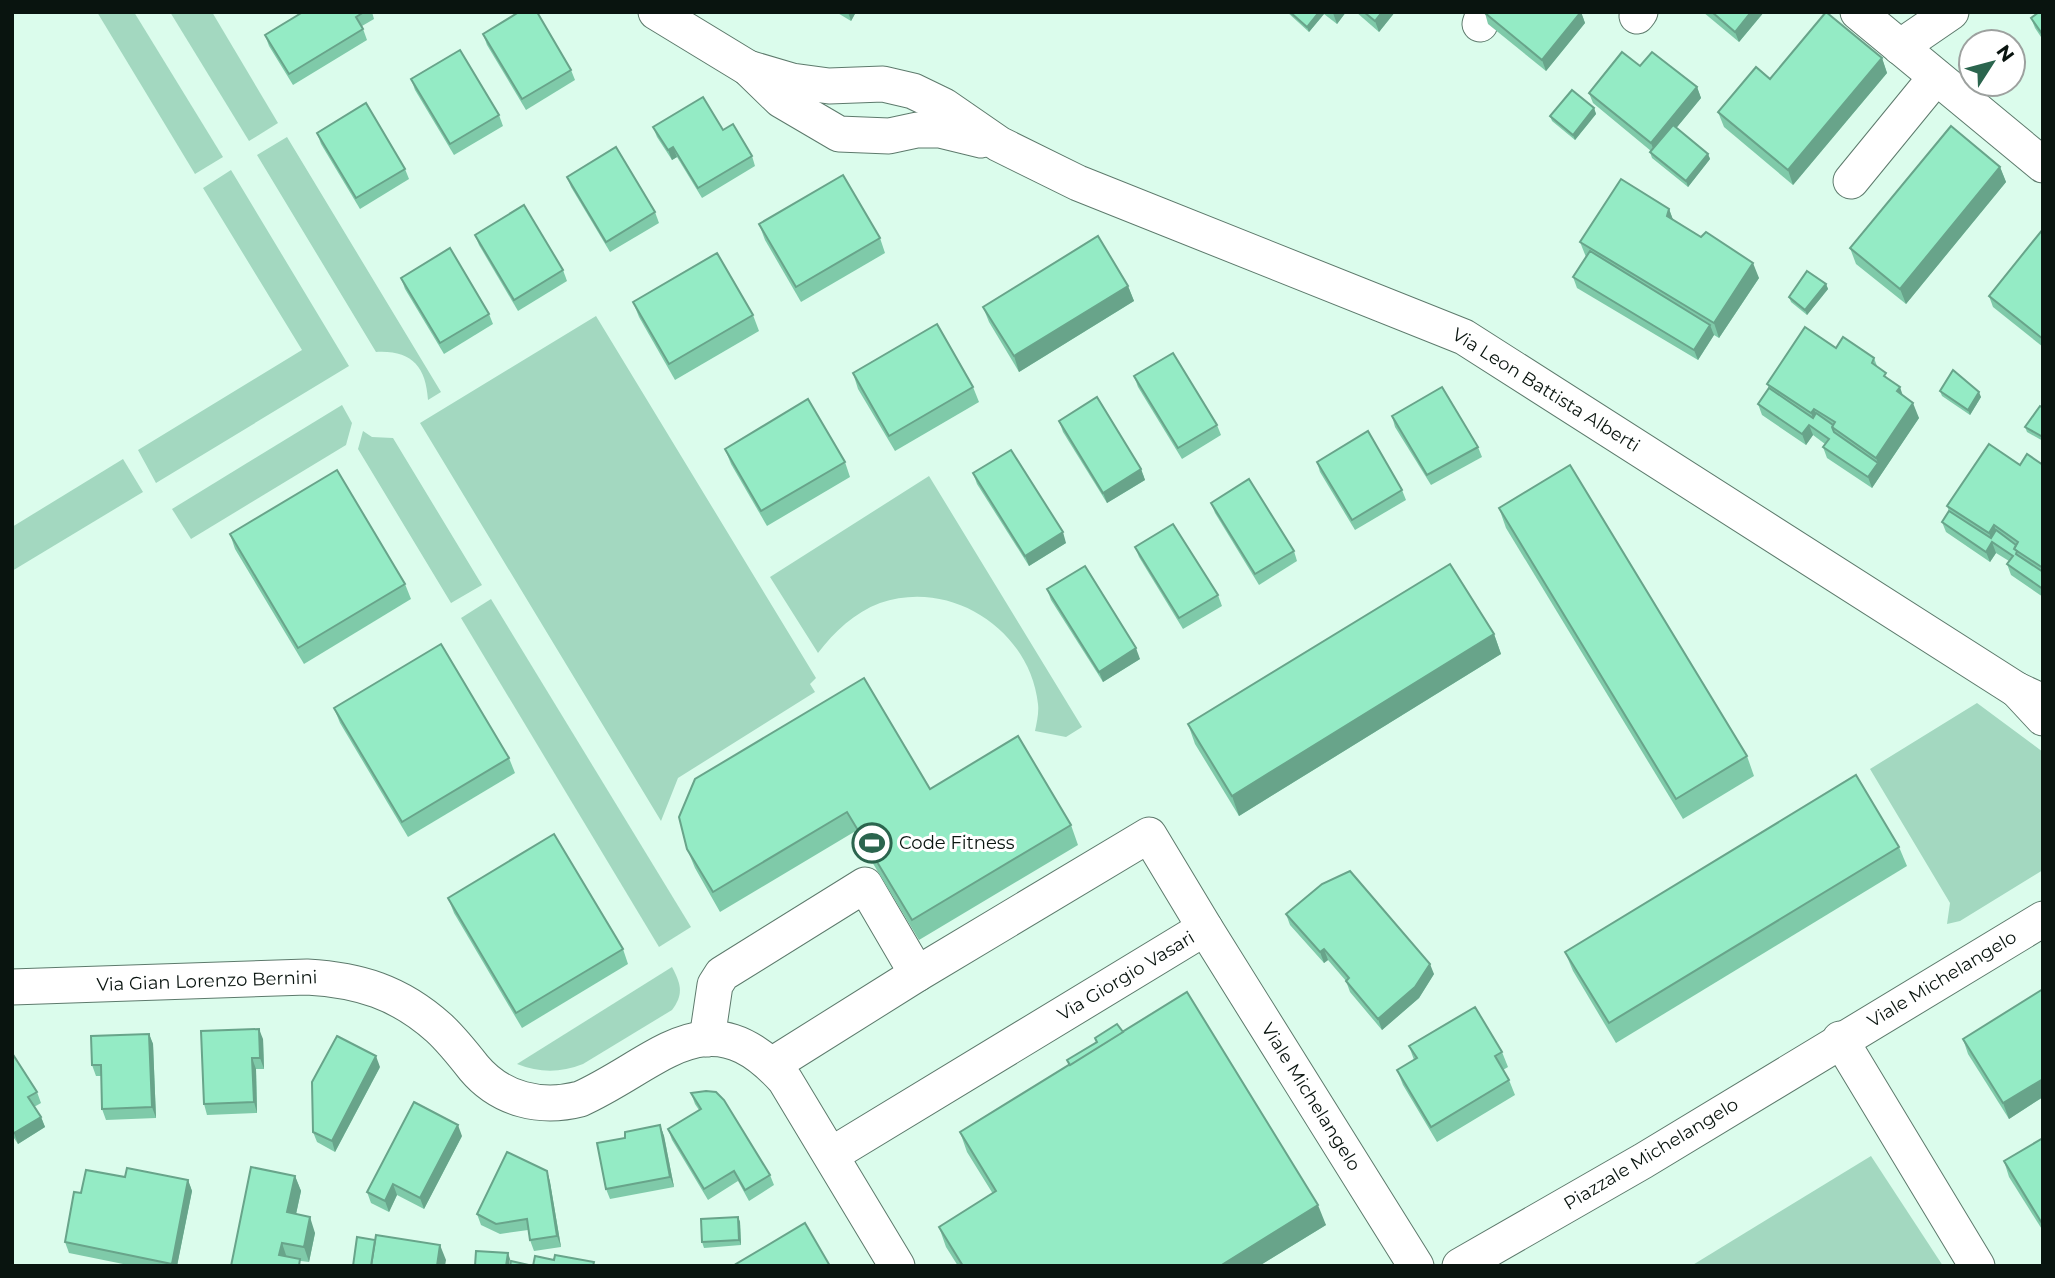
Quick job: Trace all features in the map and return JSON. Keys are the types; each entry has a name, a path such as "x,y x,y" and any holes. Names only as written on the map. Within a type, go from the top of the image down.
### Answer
{"street":[{"name":"Via Leon Battista Alberti","path":"656,12 748,68 781,100 839,134 889,136 917,130 940,130 999,144"},
{"path":"1858,12 2043,165"},
{"path":"1900,47 1951,12"},
{"name":"Via Leon Battista Alberti","path":"748,68 792,81 829,86 883,84 913,91 944,106 999,144 1078,183 1464,337 2030,696 2043,718"},
{"path":"1851,181 1936,77"},
{"name":"Via Giorgio Vasari","path":"772,1065 1149,835 1205,928 831,1155"},
{"path":"707,1039 715,985 722,974 864,886 918,974"},
{"name":"Viale Michelangelo","path":"1840,1039 2043,919"},
{"name":"Viale Michelangelo","path":"1205,928 1416,1266"},
{"name":"Via Gian Lorenzo Bernini","path":"12,987 307,977 351,981 391,996 430,1022 461,1051 475,1070 499,1091 546,1104 563,1104 580,1099 679,1044 707,1039 743,1045 772,1065 799,1100 897,1266"},
{"path":"1840,1039 1977,1266"},
{"name":"Piazzale Michelangelo","path":"1460,1266 1643,1161 1840,1039"}],"green space":[{"path":"97,12 134,12 223,157 195,174"},
{"path":"170,12 212,12 278,123 249,141"},
{"path":"287,137 441,392 428,400 424,378 414,362 399,354 376,352 257,155"},
{"path":"231,170 349,366 156,483 138,450 302,350 203,188"},
{"path":"596,316 816,678 810,684 815,692 678,778 661,821 420,423"},
{"path":"342,405 352,423 346,445 191,539 172,509"},
{"path":"363,431 372,437 393,438 482,585 451,603 358,449"},
{"path":"123,459 143,492 12,571 12,527"},
{"path":"929,476 1082,727 1066,737 1035,731 1038,707 1032,677 1020,653 1003,633 983,616 959,604 934,598 907,597 880,603 846,624 818,653 770,577"},
{"path":"491,599 691,927 659,947 461,618"},
{"path":"1977,703 2043,752 2043,870 1960,921 1947,924 1950,903 1870,769"},
{"path":"672,967 680,994 672,1010 583,1064 550,1071 517,1064"},
{"path":"1871,1156 1943,1266 1691,1266"}],"building":[{"path":"303,12 364,12 356,17 363,29 289,74 265,35"},
{"path":"519,12 537,12 571,70 522,99 483,34"},
{"path":"1290,12 1319,12 1307,27"},
{"path":"1364,12 1382,12 1375,21"},
{"path":"1485,12 1581,12 1542,60"},
{"path":"1712,12 1751,12 1735,32"},
{"path":"1826,12 1882,58 1788,170 1718,112 1756,67 1770,79"},
{"path":"2043,12 2043,35 2031,18"},
{"path":"460,50 499,115 450,144 411,79"},
{"path":"1622,52 1640,66 1652,52 1697,87 1651,143 1589,93"},
{"path":"1572,90 1594,108 1573,135 1550,116"},
{"path":"703,97 723,130 733,124 752,156 698,188 673,147 668,150 653,127"},
{"path":"366,103 405,169 356,198 317,133"},
{"path":"1673,125 1708,154 1686,181 1650,152"},
{"path":"1951,126 2000,167 1900,289 1850,248"},
{"path":"616,147 655,212 606,242 567,177"},
{"path":"843,175 880,238 796,287 759,224"},
{"path":"1621,179 1669,209 1667,216 1701,237 1706,232 1753,263 1714,323 1580,242"},
{"path":"524,205 563,270 514,300 475,235"},
{"path":"2043,229 2043,339 1989,296"},
{"path":"1098,236 1128,286 1014,356 983,307"},
{"path":"450,248 489,314 440,343 401,278"},
{"path":"1590,251 1710,325 1694,350 1573,277"},
{"path":"717,253 753,315 669,364 633,302"},
{"path":"1807,271 1826,284 1805,310 1789,297"},
{"path":"937,324 973,387 889,436 853,373"},
{"path":"1805,327 1836,348 1843,337 1874,358 1872,363 1886,373 1884,376 1900,387 1897,391 1913,403 1876,458 1832,427 1835,422 1814,409 1811,413 1767,384"},
{"path":"1173,353 1217,425 1178,448 1134,376"},
{"path":"1953,370 1979,392 1968,410 1940,391"},
{"path":"1442,387 1478,447 1427,475 1392,416"},
{"path":"1769,388 1813,418 1816,413 1833,425 1834,432 1878,463 1868,477 1823,447 1829,439 1809,425 1802,434 1758,404"},
{"path":"1097,397 1141,469 1103,493 1059,421"},
{"path":"808,399 845,462 761,511 725,449"},
{"path":"2040,406 2043,408 2043,437 2025,427"},
{"path":"1368,431 1402,490 1352,520 1317,462"},
{"path":"1989,444 2020,465 2027,454 2043,465 2043,568 2014,549 2018,542 1994,525 1989,533 1947,506"},
{"path":"1011,450 1063,532 1025,556 973,473"},
{"path":"1570,465 1747,756 1676,799 1499,508"},
{"path":"337,470 405,584 298,648 230,534"},
{"path":"1249,479 1294,551 1255,574 1211,503"},
{"path":"1949,511 1991,538 1996,530 2016,545 2016,554 2043,572 2043,589 2007,564 2013,556 1992,542 1986,552 1942,522"},
{"path":"1173,524 1218,595 1179,618 1135,547"},
{"path":"1450,564 1494,634 1232,796 1188,724"},
{"path":"1085,566 1136,648 1099,672 1047,589"},
{"path":"441,644 509,758 402,822 334,708"},
{"path":"864,678 930,789 1018,736 1071,825 912,920 847,812 713,892 687,849 679,817 695,779"},
{"path":"1856,775 1899,847 1609,1023 1565,952"},
{"path":"554,834 623,949 516,1013 448,898"},
{"path":"1350,871 1430,964 1415,987 1378,1019 1346,981 1349,978 1324,949 1320,952 1286,914 1322,884"},
{"path":"2043,989 2043,1079 2003,1103 1963,1039"},
{"path":"1187,992 1318,1205 1220,1266 963,1266 939,1227 996,1191 960,1132"},
{"path":"1475,1007 1502,1052 1495,1056 1509,1080 1431,1127 1397,1070 1417,1058 1409,1046"},
{"path":"1117,1024 1123,1032 1070,1065 1067,1060 1097,1042 1095,1038"},
{"path":"259,1029 260,1058 252,1058 254,1102 204,1104 201,1031"},
{"path":"149,1034 152,1107 102,1109 101,1065 92,1065 91,1036"},
{"path":"337,1036 376,1056 332,1141 313,1132 312,1082"},
{"path":"12,1053 37,1092 28,1097 41,1117 14,1133 12,1131"},
{"path":"716,1092 724,1100 770,1175 745,1190 734,1171 704,1189 668,1129 701,1109 691,1093"},
{"path":"414,1102 458,1125 420,1198 393,1184 385,1201 367,1192"},
{"path":"660,1125 670,1177 606,1189 597,1143 625,1138 625,1132"},
{"path":"2043,1138 2043,1225 2004,1161"},
{"path":"507,1152 547,1171 557,1236 530,1240 527,1219 496,1224 477,1214"},
{"path":"251,1167 295,1176 287,1212 310,1217 304,1247 282,1243 279,1255 300,1259 299,1266 231,1266"},
{"path":"127,1168 188,1180 172,1264 65,1242 74,1192 81,1193 86,1170 125,1177"},
{"path":"738,1217 739,1240 702,1242 701,1219"},
{"path":"805,1223 830,1266 736,1264"},
{"path":"376,1235 440,1245 437,1266 371,1266"},
{"path":"357,1237 375,1240 371,1266 353,1266"},
{"path":"476,1251 508,1253 506,1266 475,1266"},
{"path":"555,1255 594,1262 593,1266 533,1266 535,1256 554,1260"},
{"path":"511,1261 533,1266 510,1266"}],"place":[{"name":"Code Fitness","path":"872,843"}]}
